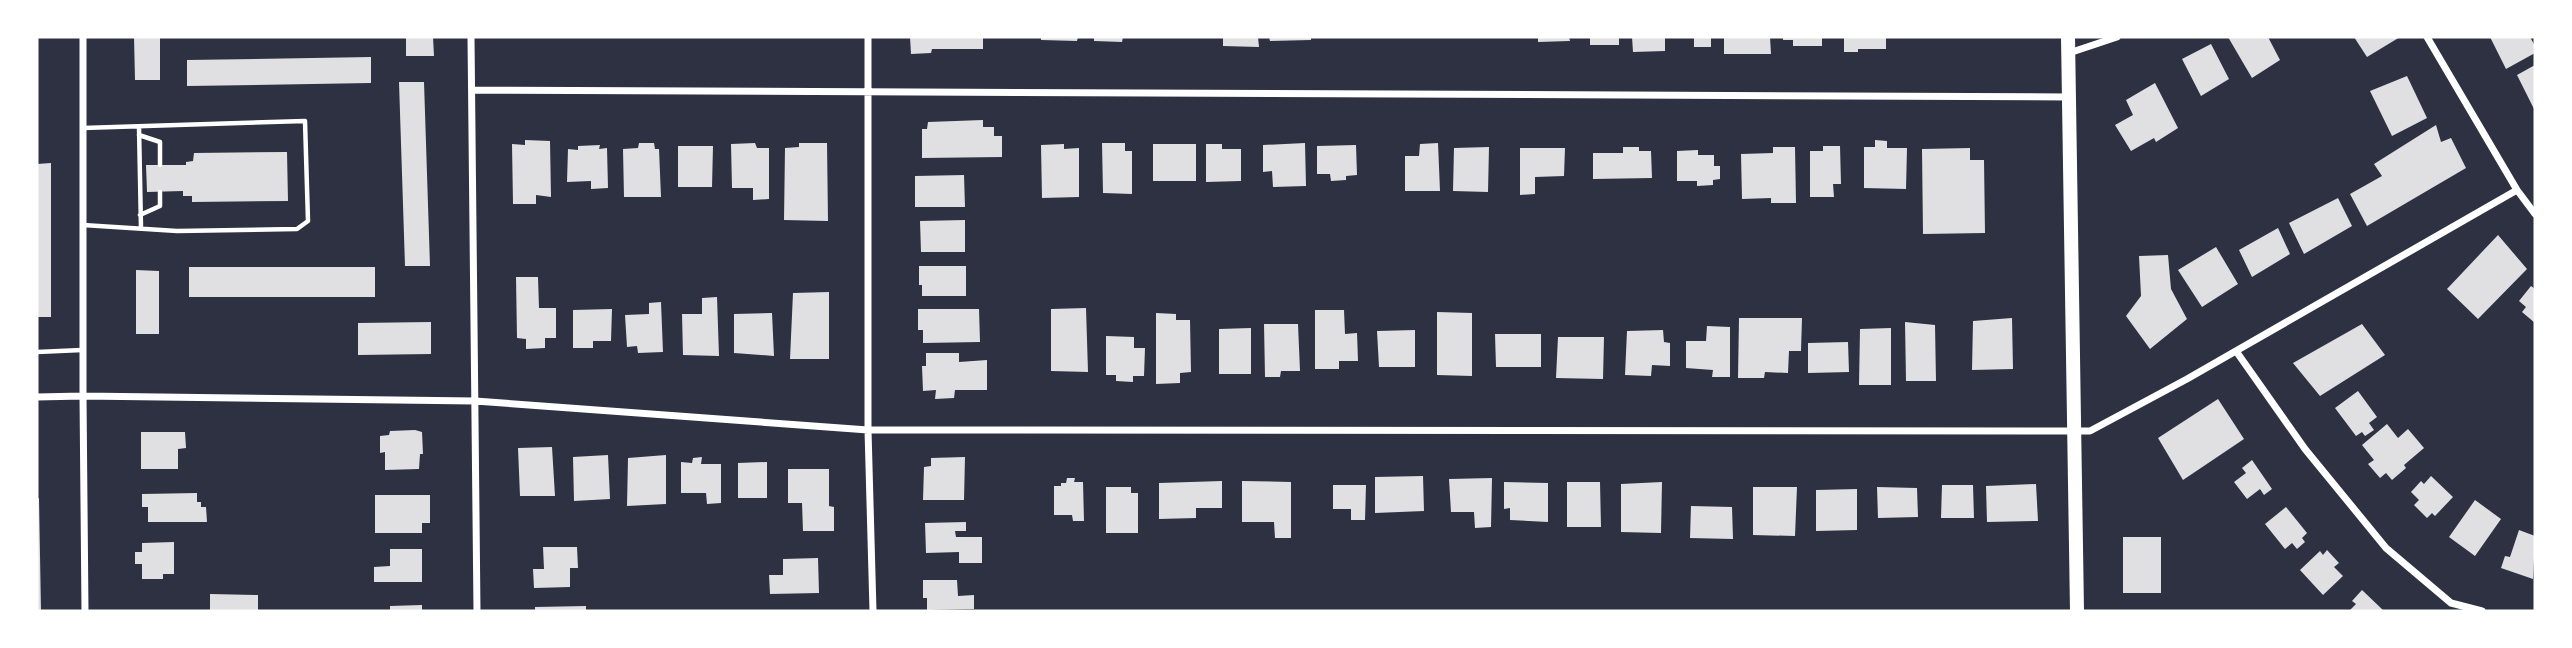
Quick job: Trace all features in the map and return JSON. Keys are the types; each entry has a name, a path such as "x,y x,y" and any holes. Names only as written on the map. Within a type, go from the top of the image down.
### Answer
{"main road":[{"path":"2068,37 2077,611"}],"street":[{"path":"83,37 85,611"},
{"path":"471,37 477,611"},
{"path":"868,37 868,430 873,611"},
{"path":"2068,53 2117,37"},
{"path":"2427,37 2517,190 2535,214"},
{"path":"472,90 2068,97"},
{"path":"37,397 475,401 868,430 2090,431 2517,190"},
{"path":"2236,351 2305,449 2386,548 2451,603 2482,611"}],"lane":[{"path":"83,128 305,121 308,221 297,229 177,231 83,225"},
{"path":"139,127 141,228"},
{"path":"139,135 160,142 160,165"},
{"path":"140,215 160,206 160,192"},
{"path":"37,352 82,350"}],"building":[{"path":"134,37 160,37 160,80 135,80"},
{"path":"406,37 433,37 434,56 406,56"},
{"path":"910,37 983,37 983,49 932,49 931,53 911,54"},
{"path":"1041,37 1078,37 1077,41 1041,40"},
{"path":"1094,37 1123,37 1122,42 1094,41"},
{"path":"1223,37 1258,37 1259,47 1223,46"},
{"path":"1269,37 1311,37 1311,40 1270,41"},
{"path":"1538,37 1569,37 1570,41 1538,42"},
{"path":"1590,37 1619,37 1619,45 1590,45"},
{"path":"1632,37 1665,37 1665,51 1633,52"},
{"path":"1694,37 1711,37 1711,47 1694,47"},
{"path":"1724,37 1770,37 1771,54 1724,54"},
{"path":"1783,37 1822,37 1822,46 1793,46 1793,40 1783,40"},
{"path":"1844,37 1886,37 1886,49 1844,52"},
{"path":"2228,37 2268,37 2280,60 2252,78"},
{"path":"2354,37 2400,37 2367,57"},
{"path":"2490,37 2530,37 2535,53 2506,69"},
{"path":"2211,44 2229,79 2201,96 2182,59"},
{"path":"371,57 371,83 187,86 187,60"},
{"path":"2535,65 2535,111 2517,75"},
{"path":"2407,76 2427,118 2392,136 2370,91"},
{"path":"399,82 424,82 430,266 405,266"},
{"path":"2155,83 2178,128 2156,142 2154,138 2131,151 2115,125 2133,115 2126,100"},
{"path":"983,120 983,127 994,127 994,136 1002,136 1002,157 922,158 922,129 927,129 928,122"},
{"path":"2436,125 2441,142 2451,138 2466,168 2367,226 2350,194 2382,176 2374,164"},
{"path":"525,140 550,141 551,197 536,195 536,204 513,204 512,144 525,145"},
{"path":"1875,140 1887,141 1887,148 1907,148 1906,189 1864,188 1864,147 1875,147"},
{"path":"639,143 654,143 655,149 659,149 661,197 624,197 623,149 638,148"},
{"path":"755,143 757,148 769,148 769,199 753,200 753,188 732,188 731,144"},
{"path":"799,143 827,143 828,221 784,220 785,148 799,147"},
{"path":"1102,143 1125,143 1125,151 1132,151 1132,194 1103,193"},
{"path":"1305,143 1306,186 1273,187 1272,171 1263,172 1263,145"},
{"path":"1438,143 1440,191 1405,191 1405,156 1419,156 1420,144"},
{"path":"1064,144 1064,149 1079,148 1079,197 1042,198 1041,145"},
{"path":"1153,144 1196,144 1196,181 1153,181"},
{"path":"1206,144 1222,144 1222,149 1241,149 1241,181 1206,182"},
{"path":"600,145 599,149 607,148 608,188 591,189 591,181 567,182 568,149 578,150 578,146"},
{"path":"1356,145 1357,175 1346,176 1346,180 1331,181 1330,174 1317,174 1317,146"},
{"path":"678,146 713,146 712,187 678,187"},
{"path":"1823,146 1840,146 1841,184 1833,184 1834,197 1810,197 1810,151 1823,151"},
{"path":"1489,147 1488,192 1453,191 1454,148"},
{"path":"1623,147 1639,147 1639,151 1651,151 1652,178 1593,179 1593,153 1623,153"},
{"path":"1773,147 1795,147 1796,203 1771,203 1771,198 1742,199 1741,154 1773,153"},
{"path":"1520,148 1565,148 1564,176 1535,177 1535,194 1520,195"},
{"path":"1970,148 1970,160 1984,160 1985,233 1923,234 1922,149"},
{"path":"1698,150 1698,155 1714,155 1714,166 1720,166 1720,179 1713,180 1713,185 1697,186 1697,181 1677,181 1677,151"},
{"path":"287,152 288,201 192,202 192,196 183,196 183,191 147,192 146,165 186,165 186,162 193,161 194,153"},
{"path":"51,163 51,317 37,317 37,164"},
{"path":"964,175 965,207 915,207 915,176"},
{"path":"2338,198 2352,226 2304,254 2289,223"},
{"path":"965,220 965,252 921,252 920,221"},
{"path":"2278,228 2290,254 2252,277 2239,250"},
{"path":"2498,235 2527,269 2478,319 2447,289"},
{"path":"2216,247 2238,284 2202,307 2178,270"},
{"path":"2168,255 2171,289 2187,319 2150,349 2126,316 2141,296 2139,256"},
{"path":"919,266 966,266 966,296 922,296"},
{"path":"189,267 375,267 375,297 189,297"},
{"path":"136,270 159,271 159,334 136,334"},
{"path":"516,277 538,277 539,308 556,308 556,338 545,338 545,348 526,349 526,339 517,338"},
{"path":"2531,286 2535,289 2535,323 2522,312 2526,307 2519,301"},
{"path":"829,292 829,359 790,359 793,293"},
{"path":"717,297 719,356 683,355 682,314 702,314 702,298"},
{"path":"661,302 663,352 638,353 637,346 627,347 625,315 649,314 649,303"},
{"path":"1086,308 1088,372 1051,371 1051,309"},
{"path":"612,309 611,341 593,341 593,348 573,348 573,310"},
{"path":"918,309 979,309 980,342 923,343 923,330 918,330"},
{"path":"1315,310 1344,310 1345,334 1357,333 1358,361 1339,361 1339,369 1315,369"},
{"path":"1437,312 1472,313 1472,376 1437,375"},
{"path":"772,313 774,356 734,353 734,314"},
{"path":"1156,313 1176,314 1176,320 1190,320 1191,372 1180,373 1180,383 1156,384"},
{"path":"1739,318 1802,318 1801,351 1789,351 1788,373 1765,372 1764,378 1738,378"},
{"path":"2012,318 2013,369 1972,370 1973,321"},
{"path":"431,322 431,354 358,355 358,323"},
{"path":"1905,322 1935,325 1936,381 1906,381"},
{"path":"1264,324 1298,324 1300,371 1281,371 1280,377 1265,377"},
{"path":"2362,324 2385,355 2320,396 2293,363"},
{"path":"1707,326 1730,327 1730,377 1712,377 1713,370 1686,368 1686,341 1706,341"},
{"path":"1251,328 1251,374 1219,374 1219,329"},
{"path":"1891,328 1891,385 1859,385 1860,329"},
{"path":"1415,330 1415,367 1379,367 1377,331"},
{"path":"1663,330 1664,342 1670,343 1670,366 1652,365 1651,376 1625,375 1627,331"},
{"path":"1495,334 1541,334 1541,367 1496,367"},
{"path":"1106,336 1134,337 1134,348 1145,348 1144,376 1133,376 1133,382 1116,381 1116,375 1106,375"},
{"path":"1558,337 1604,337 1603,379 1556,378"},
{"path":"1848,342 1849,372 1808,373 1808,343"},
{"path":"926,353 959,353 959,362 987,360 987,390 955,390 954,398 935,399 936,390 923,391 922,366 926,366"},
{"path":"2358,391 2377,417 2369,423 2374,430 2365,436 2362,432 2356,436 2335,408"},
{"path":"2218,399 2244,439 2183,480 2158,438"},
{"path":"2387,424 2398,438 2408,429 2424,448 2404,465 2406,468 2392,480 2386,473 2380,478 2368,464 2374,460 2362,445"},
{"path":"390,431 422,432 423,454 420,454 419,469 385,470 385,452 380,453 380,436 389,435"},
{"path":"141,432 185,432 186,448 178,449 178,469 141,469"},
{"path":"552,447 555,496 520,496 518,448"},
{"path":"608,455 610,499 574,501 573,457"},
{"path":"666,455 666,504 627,506 628,458"},
{"path":"702,457 701,464 721,464 721,503 707,504 706,493 681,493 681,462 692,463 693,458"},
{"path":"965,457 964,500 923,500 924,467 931,466 931,458"},
{"path":"2252,460 2272,489 2264,495 2260,489 2247,499 2234,482 2246,473 2242,468"},
{"path":"767,462 767,498 738,498 738,463"},
{"path":"788,469 829,469 829,506 834,507 834,531 803,531 802,503 788,503"},
{"path":"1423,476 1424,511 1375,513 1375,477"},
{"path":"2431,476 2453,497 2435,516 2432,513 2427,518 2414,505 2419,500 2411,492 2421,481 2424,484"},
{"path":"1067,478 1075,478 1074,482 1083,482 1084,521 1073,521 1072,515 1054,515 1054,486 1066,483"},
{"path":"1492,478 1491,527 1475,528 1474,512 1451,512 1449,479"},
{"path":"1222,481 1222,508 1196,508 1196,518 1159,519 1159,483"},
{"path":"1242,481 1291,482 1291,538 1275,538 1274,522 1242,522"},
{"path":"1504,482 1548,483 1548,522 1510,520 1510,508 1504,509"},
{"path":"1567,482 1600,482 1601,527 1567,527"},
{"path":"1662,482 1661,533 1621,532 1621,484"},
{"path":"2036,484 2038,521 1987,522 1986,486"},
{"path":"1333,485 1366,485 1365,520 1351,520 1351,509 1333,509"},
{"path":"1942,485 1973,485 1974,518 1941,518"},
{"path":"1106,487 1131,487 1131,493 1138,493 1138,533 1106,533"},
{"path":"1753,487 1797,487 1795,536 1753,535"},
{"path":"1877,487 1917,488 1918,517 1878,518"},
{"path":"1857,489 1857,530 1816,531 1816,490"},
{"path":"197,493 197,502 201,502 201,507 206,507 207,522 148,522 148,507 142,507 142,494"},
{"path":"375,495 430,495 430,523 422,523 422,533 375,533"},
{"path":"39,498 41,611 37,611"},
{"path":"2475,500 2501,519 2475,556 2449,537"},
{"path":"1691,506 1732,507 1733,539 1690,538"},
{"path":"2286,507 2307,533 2302,538 2305,542 2297,549 2292,543 2285,549 2265,524"},
{"path":"966,522 966,531 955,531 956,537 982,537 982,563 959,563 959,552 926,553 925,523"},
{"path":"2519,530 2535,536 2533,579 2501,568 2505,556 2510,557"},
{"path":"2123,537 2161,537 2161,593 2123,593"},
{"path":"174,542 174,574 163,574 163,579 142,579 142,564 135,564 135,552 142,552 142,543"},
{"path":"543,547 577,547 578,568 570,568 570,587 534,588 533,569 544,569"},
{"path":"390,549 422,549 422,582 374,582 374,567 390,566"},
{"path":"2327,550 2339,563 2334,567 2343,576 2323,595 2300,570 2320,551 2323,555"},
{"path":"818,558 819,593 770,594 769,575 783,575 783,559"},
{"path":"923,580 957,580 958,596 974,595 974,609 927,610 927,598 923,598"},
{"path":"2362,590 2384,611 2349,611 2356,604 2352,601"},
{"path":"210,594 258,595 258,611 210,611"},
{"path":"422,605 422,611 390,611 390,606"},
{"path":"586,606 586,611 535,611 535,607"}]}
